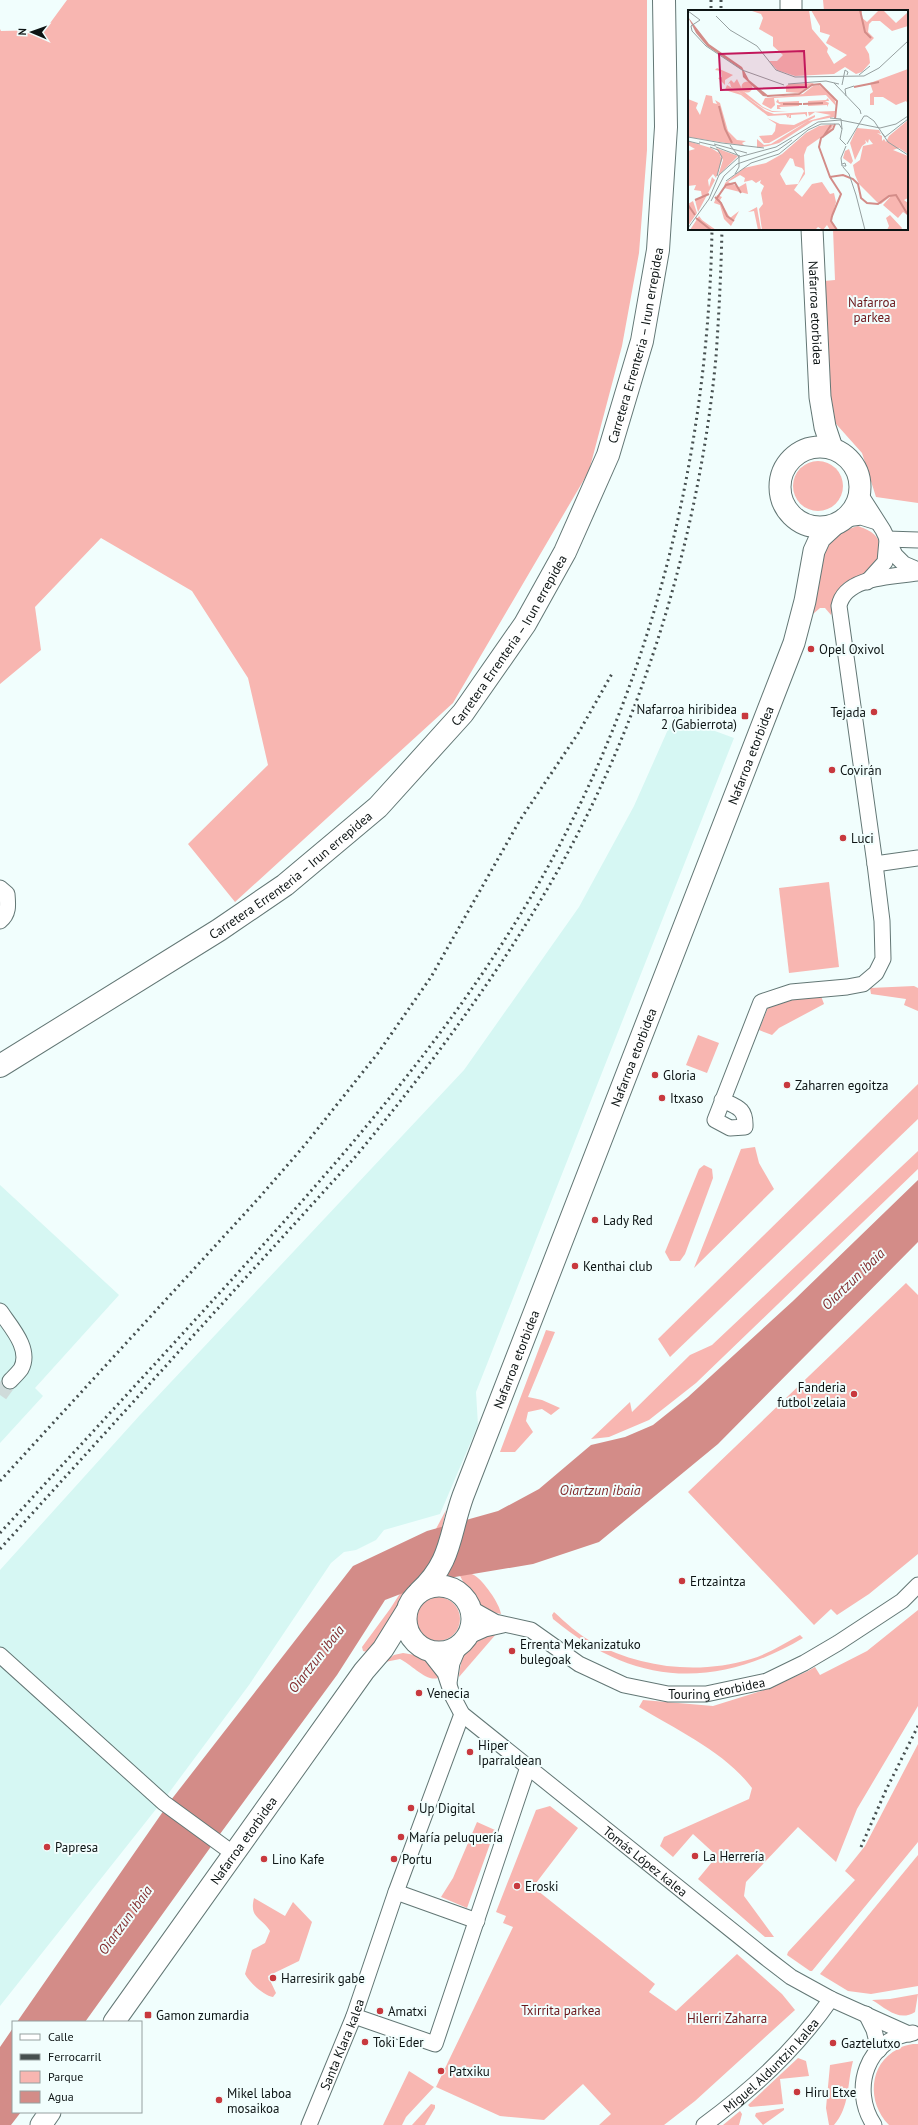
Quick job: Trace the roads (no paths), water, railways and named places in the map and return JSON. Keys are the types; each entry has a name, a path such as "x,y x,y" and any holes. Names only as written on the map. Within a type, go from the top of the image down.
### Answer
{"main road":[{"name":"Carretera Errenteria – Irun errepidea","path":"0,1066 218,930 285,885 378,807 463,713 526,624 565,552 608,455 642,341 658,250 666,127 664,0"},
{"name":"Nafarroa etorbidea","path":"812,230 820,397 825,427 832,448 818,446 804,450 793,457 784,468 780,481 780,494 785,507 793,518 799,521 818,528 839,523"},
{"name":"Nafarroa etorbidea","path":"804,450 814,427 820,397"},
{"path":"832,448 845,455 855,466 860,480 860,494"},
{"name":"Nafarroa etorbidea","path":"419,1592 437,1573 449,1549 463,1496 794,643 805,601 810,563 814,551 820,538 855,508 860,494"},
{"name":"Nafarroa etorbidea","path":"799,521 806,537 810,563"},
{"name":"Nafarroa etorbidea","path":"449,1549 452,1572 465,1601"},
{"path":"439,1586 452,1588 465,1601 472,1623 464,1641 441,1652 421,1646 406,1625 406,1612 411,1601 419,1592 426,1588 439,1586"},
{"name":"Nafarroa etorbidea","path":"115,2021 226,1849 374,1660 391,1637 406,1612"},
{"name":"Nafarroa etorbidea","path":"374,1660 393,1649 421,1646"},
{"path":"41,2125 49,2113"}],"street":[{"path":"860,494 895,555 904,564 918,572"},
{"path":"839,523 861,518 877,522"},
{"path":"887,539 918,540"},
{"path":"867,582 885,562 887,539"},
{"path":"722,1100 761,1002 791,992 847,987 863,984 876,973 883,958 882,921 875,864 839,606 846,590 856,584 918,572"},
{"path":"875,864 918,858"},
{"path":"0,888 7,894 8,905 6,917 0,921"},
{"path":"0,1311 17,1336 24,1353 21,1368 10,1381"},
{"name":"Touring etorbidea","path":"465,1601 486,1619 504,1625 517,1626 531,1630 579,1664 624,1685 668,1694 706,1694 767,1681 804,1663 838,1643 902,1601 918,1585"},
{"name":"Touring etorbidea","path":"464,1641 485,1629 504,1625"},
{"name":"Tomás López kalea","path":"449,1683 452,1663 464,1641"},
{"name":"Tomás López kalea","path":"421,1646 440,1665 449,1683 453,1697 462,1714 791,1977 831,1999 914,2033"},
{"path":"0,1655 164,1803 226,1849"},
{"name":"Santa Klara kalea","path":"309,2125 354,2016 396,1892 462,1714"},
{"path":"354,2016 435,2044 528,1767"},
{"path":"396,1892 477,1921"},
{"name":"Miguel Alduntzin kalea","path":"704,2125 791,2049 815,2022 831,1999"},
{"path":"866,2014 874,2030 879,2050"},
{"path":"874,2125 865,2108 862,2087 867,2067 879,2050 888,2042 914,2033"}],"water":[{"name":"Oiartzun ibaia","path":"918,1180 918,1242 718,1444 599,1542 533,1564 437,1580 385,1600 337,1675 220,1834 86,2021 18,2021 171,1800 353,1566 427,1531 498,1511 539,1489 591,1445 625,1437 653,1425 688,1397 793,1301"},
{"path":"12,2029 12,2113 20,2113 11,2125 0,2125 0,2047"}],"tunnel":[{"path":"0,1395 10,1381"}],"railway":[{"path":"711,0 711,10"},
{"path":"721,0 721,10"},
{"path":"0,1533 254,1255 322,1179 387,1101 419,1061 479,979 507,936 554,856 595,772 630,685 658,597 681,506 697,415 708,322 712,230"},
{"path":"0,1549 356,1156 434,1058 482,991 528,922 582,826 612,763 638,697 661,630 680,563 696,494 708,425 716,357 722,230"},
{"path":"0,1481 258,1199 304,1146 378,1053 431,977 520,820 579,732 613,672"},
{"path":"861,1847 886,1790 918,1726"}],"place":[{"name":"Opel Oxivol","path":"811,649"},
{"name":"Tejada","path":"874,712"},
{"name":"Nafarroa hiribidea 2 (Gabierrota)","path":"745,716"},
{"name":"Covirán","path":"832,770"},
{"name":"Luci","path":"843,838"},
{"name":"Gloria","path":"655,1075"},
{"name":"Zaharren egoitza","path":"787,1085"},
{"name":"Itxaso","path":"662,1098"},
{"name":"Lady Red","path":"595,1220"},
{"name":"Kenthai club","path":"575,1266"},
{"name":"Fanderia futbol zelaia","path":"854,1394"},
{"name":"Ertzaintza","path":"682,1581"},
{"name":"Errenta Mekanizatuko bulegoak","path":"512,1651"},
{"name":"Venecia","path":"419,1693"},
{"name":"Hiper Iparraldean","path":"470,1752"},
{"name":"Up Digital","path":"411,1808"},
{"name":"María peluquería","path":"401,1837"},
{"name":"Papresa","path":"47,1847"},
{"name":"La Herrería","path":"695,1856"},
{"name":"Lino Kafe","path":"264,1859"},
{"name":"Portu","path":"394,1859"},
{"name":"Eroski","path":"517,1886"},
{"name":"Harresirik gabe","path":"273,1978"},
{"name":"Amatxi","path":"380,2011"},
{"name":"Gamon zumardia","path":"148,2015"},
{"name":"Toki Eder","path":"365,2042"},
{"name":"Gaztelutxo","path":"833,2043"},
{"name":"Patxiku","path":"441,2071"},
{"name":"Hiru Etxe","path":"797,2092"},
{"name":"Mikel laboa mosaikoa","path":"219,2100"}],"park label":[{"name":"Nafarroa parkea","path":"872,310"},
{"name":"Txirrita parkea","path":"561,2010"},
{"name":"Hilerri Zaharra","path":"727,2018"}]}
